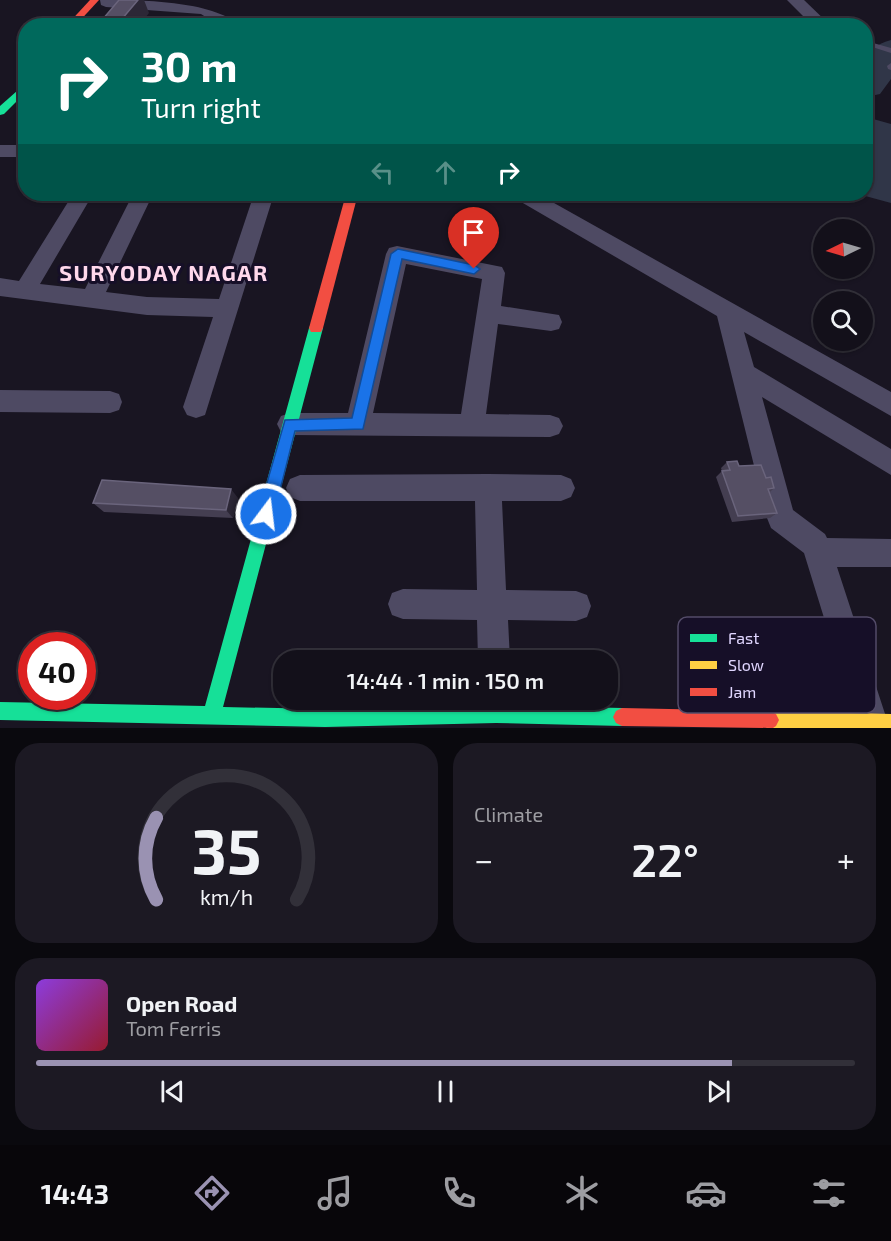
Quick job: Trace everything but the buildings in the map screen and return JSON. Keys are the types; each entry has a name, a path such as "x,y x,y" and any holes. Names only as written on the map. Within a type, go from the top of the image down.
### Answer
{"main road":[{"path":"81,18 103,1"},
{"path":"90,18 103,1"},
{"path":"0,96 18,78"},
{"path":"0,112 18,94"},
{"path":"212,715 350,201"},
{"path":"0,711 40,720 151,721 212,715 431,722 509,714 623,723 882,723"}],"street":[{"path":"795,0 814,18"},
{"path":"103,1 205,10 218,18"},
{"path":"0,150 18,151"},
{"path":"25,290 79,201"},
{"path":"91,298 140,201"},
{"path":"196,407 262,201"},
{"path":"535,201 891,405"},
{"path":"358,425 398,254 494,273 472,425"},
{"path":"0,287 147,306 226,308"},
{"path":"727,311 781,518 815,544 842,617"},
{"path":"488,313 551,322"},
{"path":"743,373 891,462"},
{"path":"0,401 110,402"},
{"path":"290,424 550,426"},
{"path":"488,487 495,650"},
{"path":"300,488 561,488"},
{"path":"818,552 891,553"},
{"path":"403,604 576,606"},
{"path":"876,707 882,723"}],"lane":[{"path":"873,45 891,51"}],"taxiway":[{"path":"873,76 891,52"}],"runway":[{"path":"873,157 891,165"}],"traffic: fast":[{"path":"0,112 18,94"},
{"path":"212,715 316,328"},
{"path":"0,711 325,718 496,714 622,717"}],"traffic: slow":[{"path":"770,720 891,723"}],"traffic: jam":[{"path":"78,18 95,0"},
{"path":"316,328 350,201"},
{"path":"622,717 770,720"}],"district":[{"name":"SURYODAY NAGAR","path":"164,273"}],"route":[{"path":"266,514 290,424 358,425 398,254 474,269"}]}
